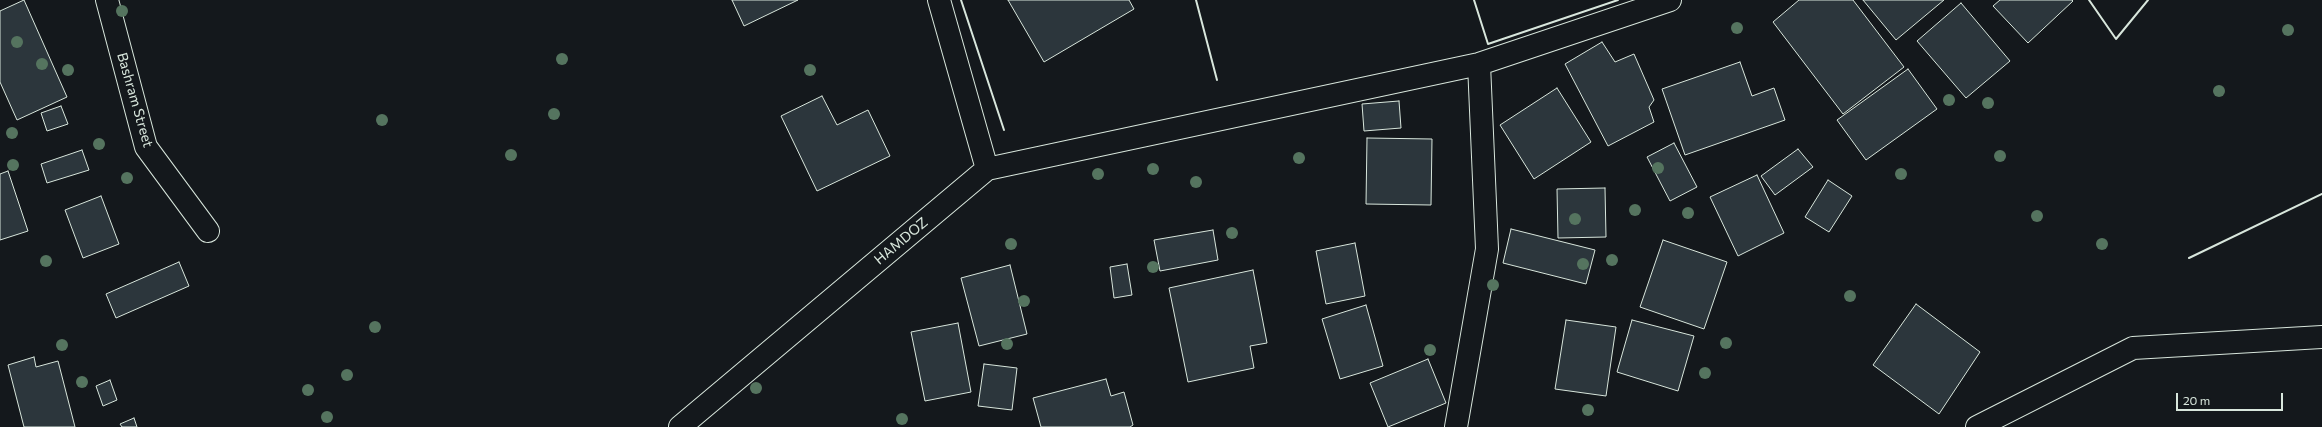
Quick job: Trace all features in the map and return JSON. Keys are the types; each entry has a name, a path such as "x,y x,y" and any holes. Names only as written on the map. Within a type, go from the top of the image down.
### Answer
{"street":[{"name":"Bashram Street","path":"107,0 146,147 208,231"},
{"path":"939,0 987,169 1479,64 1670,0"},
{"path":"1456,427 1487,249 1479,64"},
{"name":"HAMDOZ","path":"680,427 987,169"},
{"path":"1977,427 2133,348 2322,336"}],"building":[{"path":"24,0 67,97 17,120 0,82 0,11"},
{"path":"732,0 798,0 744,26"},
{"path":"1008,0 1129,0 1134,9 1044,62"},
{"path":"1799,0 1853,0 1904,67 1843,114 1773,22"},
{"path":"1863,0 1944,0 1896,40"},
{"path":"2000,0 2073,1 2028,43 1993,6"},
{"path":"1961,3 2010,61 1966,98 1917,41"},
{"path":"1602,42 1615,62 1634,54 1654,100 1649,107 1654,122 1608,146 1565,64"},
{"path":"1740,62 1752,96 1774,88 1785,120 1685,155 1662,89"},
{"path":"1908,69 1937,109 1866,160 1837,120"},
{"path":"1557,88 1591,142 1534,179 1500,125"},
{"path":"822,96 837,125 868,110 890,156 817,191 781,116"},
{"path":"1399,101 1401,128 1364,131 1362,104"},
{"path":"61,106 68,124 47,131 41,113"},
{"path":"1367,138 1432,139 1431,205 1366,204"},
{"path":"1674,143 1697,187 1670,201 1647,157"},
{"path":"1798,149 1813,167 1775,195 1761,176"},
{"path":"82,150 89,170 47,183 41,164"},
{"path":"8,171 28,231 0,240 0,174"},
{"path":"1757,175 1784,233 1738,256 1710,197"},
{"path":"1828,180 1852,196 1829,232 1805,217"},
{"path":"1605,188 1606,237 1558,238 1557,189"},
{"path":"101,196 119,244 83,258 65,210"},
{"path":"1511,229 1595,250 1586,284 1503,263"},
{"path":"1213,230 1218,260 1160,271 1154,240"},
{"path":"1663,240 1727,262 1704,329 1640,307"},
{"path":"1355,243 1365,296 1326,304 1316,251"},
{"path":"179,262 189,286 116,318 106,294"},
{"path":"1127,264 1132,295 1114,298 1110,267"},
{"path":"1010,265 1027,334 979,346 961,278"},
{"path":"1253,270 1267,343 1250,346 1254,368 1188,382 1169,288"},
{"path":"1916,304 1980,352 1939,414 1873,365"},
{"path":"1366,305 1383,366 1340,379 1322,319"},
{"path":"1566,320 1616,327 1606,396 1555,389"},
{"path":"1632,320 1694,336 1678,391 1617,372"},
{"path":"958,323 971,392 925,401 911,332"},
{"path":"34,357 36,367 58,361 75,427 24,427 8,365"},
{"path":"1428,359 1446,403 1388,427 1370,383"},
{"path":"984,364 1017,368 1012,410 978,406"},
{"path":"1106,379 1111,396 1124,392 1133,425 1130,427 1041,427 1033,398"},
{"path":"110,380 117,400 103,406 96,386"},
{"path":"134,418 137,427 122,427 120,424"}],"wall":[{"path":"961,0 1004,130"},
{"path":"1196,0 1217,80"},
{"path":"1474,0 1488,44 1618,0"},
{"path":"2089,0 2116,39 2148,0"},
{"path":"2189,258 2322,194"}]}
